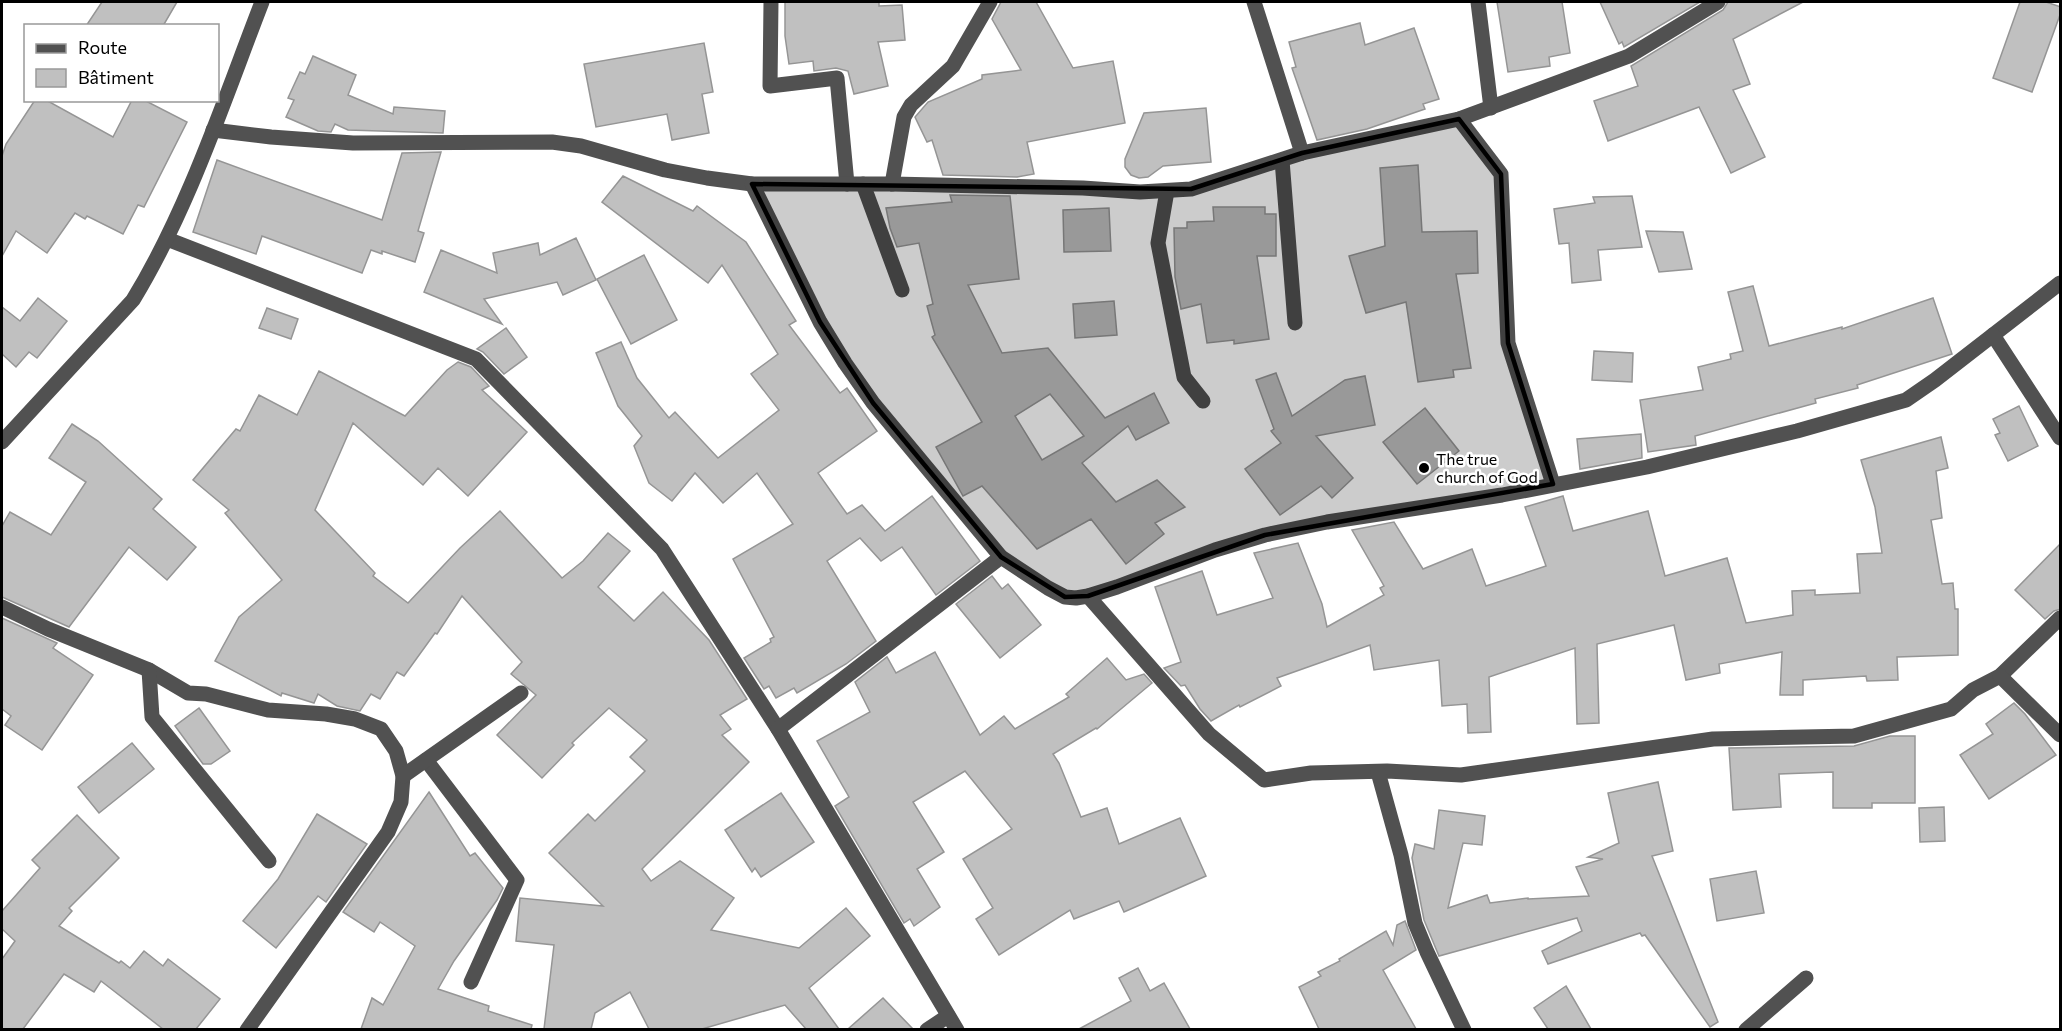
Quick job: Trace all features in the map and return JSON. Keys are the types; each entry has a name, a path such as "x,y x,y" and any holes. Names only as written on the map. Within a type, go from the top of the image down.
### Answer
{"street":[{"path":"2,442 133,300 166,239 213,130 262,2"},
{"path":"771,2 770,86 837,78 847,184"},
{"path":"892,184 904,117 910,105 953,66 990,2"},
{"path":"1254,2 1302,153"},
{"path":"1478,2 1491,108"},
{"path":"213,130 353,143 552,142 581,146 665,170 752,184 892,184 1083,188 1140,192 1191,189 1302,153 1459,120 1629,56 1718,2"},
{"path":"1459,120 1501,174 1508,343 1552,484"},
{"path":"1282,160 1295,323"},
{"path":"752,184 820,322 873,403 1001,557 1057,594 1076,598 1088,596 1215,550 1265,535 1327,522 1502,495 1708,453 1906,400 2061,283"},
{"path":"863,184 902,290"},
{"path":"1167,191 1158,243 1184,377 1203,402"},
{"path":"166,239 476,359 662,549 778,729 957,1029"},
{"path":"1993,335 2061,438"},
{"path":"778,729 1001,557"},
{"path":"1088,596 1167,689 1209,734 1264,780 1311,772 1461,776 1713,739 1854,736 1951,709 1973,690 2000,676 2061,618"},
{"path":"2,608 149,670 188,693 206,694 268,710 326,714 355,719 381,729 396,751 403,776 401,802 388,832 247,1029"},
{"path":"149,670 152,717 269,861"},
{"path":"2000,676 2061,735"},
{"path":"403,776 521,693"},
{"path":"426,760 517,880 471,982"},
{"path":"1378,772 1401,855 1415,923 1426,952 1464,1029"},
{"path":"1746,1029 1806,978"},
{"path":"927,1029 948,1016"}],"highlighted area":[{"path":"1459,119 1501,174 1508,343 1553,484 1265,535 1088,596 1065,597 1001,557 873,403 820,322 752,184 1191,189 1302,153"}],"building":[{"path":"102,2 177,2 164,24 87,24"},
{"path":"785,2 879,2 879,6 902,5 905,40 878,42 888,86 854,94 848,71 836,68 814,71 813,61 789,64 785,36"},
{"path":"1001,2 1036,2 1073,68 1113,61 1125,123 1027,142 1034,174 1017,177 943,175 932,140 927,142 915,117 928,102 982,79 982,75 1021,70 992,19"},
{"path":"1497,2 1562,2 1570,53 1549,57 1550,66 1508,72"},
{"path":"1600,2 1700,2 1624,47 1622,42 1619,44"},
{"path":"1728,2 1803,2 1733,39 1750,84 1733,90 1765,157 1731,173 1699,107 1608,141 1594,101 1638,86 1631,66 1723,10"},
{"path":"2020,2 2046,2 2061,7 2032,92 1993,78"},
{"path":"1360,23 1365,45 1414,28 1439,99 1423,104 1425,109 1367,129 1317,140 1292,68 1296,67 1289,42"},
{"path":"704,43 713,92 702,94 709,133 672,140 667,114 596,127 584,64"},
{"path":"313,56 356,75 348,95 393,114 394,107 445,111 443,133 348,130 335,124 331,132 318,131 286,117 294,100 288,98 300,72 305,74"},
{"path":"34,102 50,102 113,137 131,102 148,102 187,122 144,207 138,205 123,234 87,216 85,219 75,213 47,253 16,231 2,256 2,156 6,144"},
{"path":"1206,108 1211,162 1163,166 1148,177 1139,178 1131,175 1125,167 1125,159 1144,113"},
{"path":"441,152 418,231 424,233 415,262 382,251 382,254 371,250 362,273 262,236 256,254 193,232 217,160 382,220 402,153"},
{"path":"1418,165 1422,232 1477,231 1478,273 1456,274 1471,368 1453,370 1454,377 1418,382 1406,302 1366,313 1349,256 1385,246 1380,168"},
{"path":"623,176 693,211 697,206 746,242 796,321 789,325 840,393 847,388 877,431 818,473 847,514 862,505 885,531 932,496 980,561 936,595 902,547 881,561 860,538 827,561 876,641 846,664 797,693 794,688 776,698 769,686 764,689 744,658 771,642 770,639 774,637 733,559 793,524 757,473 723,503 695,473 672,501 649,483 634,446 642,436 618,406 596,353 621,342 637,378 669,418 675,412 718,458 779,410 751,374 778,354 722,265 708,283 602,202"},
{"path":"950,195 1010,196 1019,279 968,285 1002,353 1048,348 1105,418 1154,393 1169,423 1136,440 1128,426 1082,463 1116,502 1157,480 1185,507 1155,523 1164,534 1126,564 1091,519 1037,549 982,486 963,496 936,447 982,422 932,337 935,335 927,306 933,304 919,243 897,247 886,208 952,202","holes":["1050,394 1084,436 1042,460 1015,416"]},
{"path":"1632,196 1642,247 1598,250 1601,280 1572,283 1569,243 1559,244 1554,209 1595,203 1593,197"},
{"path":"1213,207 1265,207 1265,214 1276,214 1276,256 1257,256 1269,339 1234,344 1234,340 1207,343 1201,304 1181,309 1175,277 1174,228 1187,228 1187,222 1214,221"},
{"path":"1109,208 1111,251 1064,252 1063,210"},
{"path":"1646,231 1683,232 1692,269 1659,272"},
{"path":"576,238 596,280 563,295 557,282 484,299 502,324 424,292 441,250 497,273 493,253 538,243 540,255"},
{"path":"644,255 677,320 631,344 597,279"},
{"path":"1753,286 1769,346 1842,327 1842,329 1933,298 1952,354 1857,385 1858,388 1815,399 1816,403 1695,436 1696,445 1648,452 1640,400 1703,390 1698,367 1731,359 1730,354 1743,351 1728,292"},
{"path":"38,298 67,321 37,358 29,352 16,367 2,354 2,307 20,321"},
{"path":"1114,301 1117,335 1075,338 1073,304"},
{"path":"267,308 298,319 291,339 259,328"},
{"path":"506,328 527,357 504,374 483,352 477,349"},
{"path":"1594,351 1633,353 1632,382 1592,380"},
{"path":"458,362 471,367 489,386 482,390 527,432 468,496 438,468 423,485 353,423 315,510 375,573 373,576 408,603 460,548 500,511 562,578 583,561 608,533 630,551 598,587 634,621 663,592 709,640 747,699 720,715 731,729 722,735 749,762 642,869 651,881 680,861 734,898 711,930 799,948 846,908 870,936 809,988 839,1029 806,1029 785,1005 702,1029 649,1029 630,992 595,1013 591,1029 544,1029 554,945 516,941 520,898 603,906 549,853 588,814 595,821 645,771 630,757 647,740 609,708 572,743 574,745 542,778 497,735 536,695 511,674 522,662 462,596 437,634 435,633 404,676 397,672 380,699 371,694 360,711 337,706 318,694 314,703 282,693 281,696 215,661 239,617 282,580 225,513 229,510 193,480 236,429 240,431 259,395 297,415 319,371 405,416 447,370"},
{"path":"1276,373 1292,416 1345,380 1365,376 1375,425 1316,436 1353,478 1332,498 1321,486 1280,515 1245,469 1281,443 1271,431 1274,429 1256,380"},
{"path":"2019,406 2038,446 2008,461 1995,435 2000,433 1993,419"},
{"path":"1425,408 1459,451 1417,484 1383,442"},
{"path":"72,424 98,441 162,499 153,509 196,547 167,580 129,547 69,627 2,597 2,526 10,512 51,535 86,482 49,458"},
{"path":"1641,434 1642,458 1580,469 1577,439"},
{"path":"1941,437 1948,468 1936,471 1942,518 1931,520 1942,584 1953,583 1955,609 1958,609 1958,655 1897,657 1898,680 1867,681 1866,676 1803,680 1803,695 1780,695 1782,652 1719,664 1720,673 1686,680 1674,625 1597,644 1599,723 1577,724 1575,648 1489,677 1491,732 1468,733 1467,704 1442,706 1439,660 1374,670 1370,645 1277,678 1281,686 1211,721 1200,709 1185,685 1181,686 1164,668 1181,662 1155,587 1202,571 1217,615 1273,598 1254,553 1298,543 1322,604 1327,627 1384,595 1380,588 1384,586 1352,530 1394,522 1423,569 1472,549 1486,586 1546,566 1525,507 1563,496 1573,531 1648,511 1665,576 1727,558 1746,623 1793,615 1792,591 1815,590 1815,595 1860,593 1857,554 1882,553 1875,507 1861,460"},
{"path":"2061,543 2061,609 2054,611 2045,619 2015,590"},
{"path":"992,576 1002,589 1008,584 1041,625 1000,658 956,604"},
{"path":"2,618 57,643 53,648 93,675 42,750 5,725 11,716 2,709"},
{"path":"935,652 980,735 1004,716 1015,729 1069,697 1066,694 1107,658 1126,680 1144,674 1152,683 1097,729 1053,754 1059,763 1081,817 1107,808 1119,844 1180,818 1206,876 1124,912 1119,901 1074,919 1070,910 999,955 976,919 993,908 963,859 1012,829 965,771 913,802 944,852 917,869 940,907 914,926 910,919 904,923 835,806 849,797 817,741 870,712 855,682 887,657 896,673"},
{"path":"2014,703 2056,755 1989,799 1960,755 1993,734 1986,724"},
{"path":"199,708 230,751 211,764 203,764 175,726"},
{"path":"1890,736 1915,736 1915,803 1872,803 1872,808 1833,808 1833,772 1779,774 1781,807 1733,810 1729,748 1854,746"},
{"path":"132,743 154,769 99,813 78,787"},
{"path":"1658,782 1673,851 1652,856 1718,1022 1710,1027 1645,935 1642,936 1640,933 1548,964 1542,951 1582,931 1577,918 1439,956 1424,920 1412,858 1415,844 1434,849 1439,810 1485,816 1482,845 1463,843 1448,908 1487,895 1490,903 1528,898 1589,896 1576,867 1603,859 1588,857 1619,843 1608,793"},
{"path":"429,792 470,856 475,853 503,888 438,989 489,1006 488,1011 532,1025 531,1029 361,1029 372,998 383,1005 415,946 380,922 374,932 343,912"},
{"path":"781,793 814,842 761,877 755,868 752,872 725,830"},
{"path":"1944,807 1945,841 1920,842 1919,808"},
{"path":"317,814 367,844 326,902 318,896 276,948 243,921 278,879"},
{"path":"77,815 119,858 69,908 72,911 59,926 130,968 144,951 163,966 168,959 220,999 196,1029 163,1029 101,981 94,992 64,974 23,1029 2,1029 2,959 15,941 2,929 2,911 40,868 32,860"},
{"path":"1756,871 1764,913 1717,921 1710,879"},
{"path":"1405,921 1416,950 1383,970 1416,1029 1319,1029 1299,987 1321,976 1318,972 1340,961 1339,959 1386,931 1393,945 1397,925"},
{"path":"1138,968 1150,991 1164,983 1190,1029 1079,1029 1131,1001 1119,978"},
{"path":"1566,986 1591,1029 1548,1029 1534,1008"},
{"path":"883,998 913,1029 848,1029"}],"place":[{"name":"The true church of God","path":"1424,468"}]}
